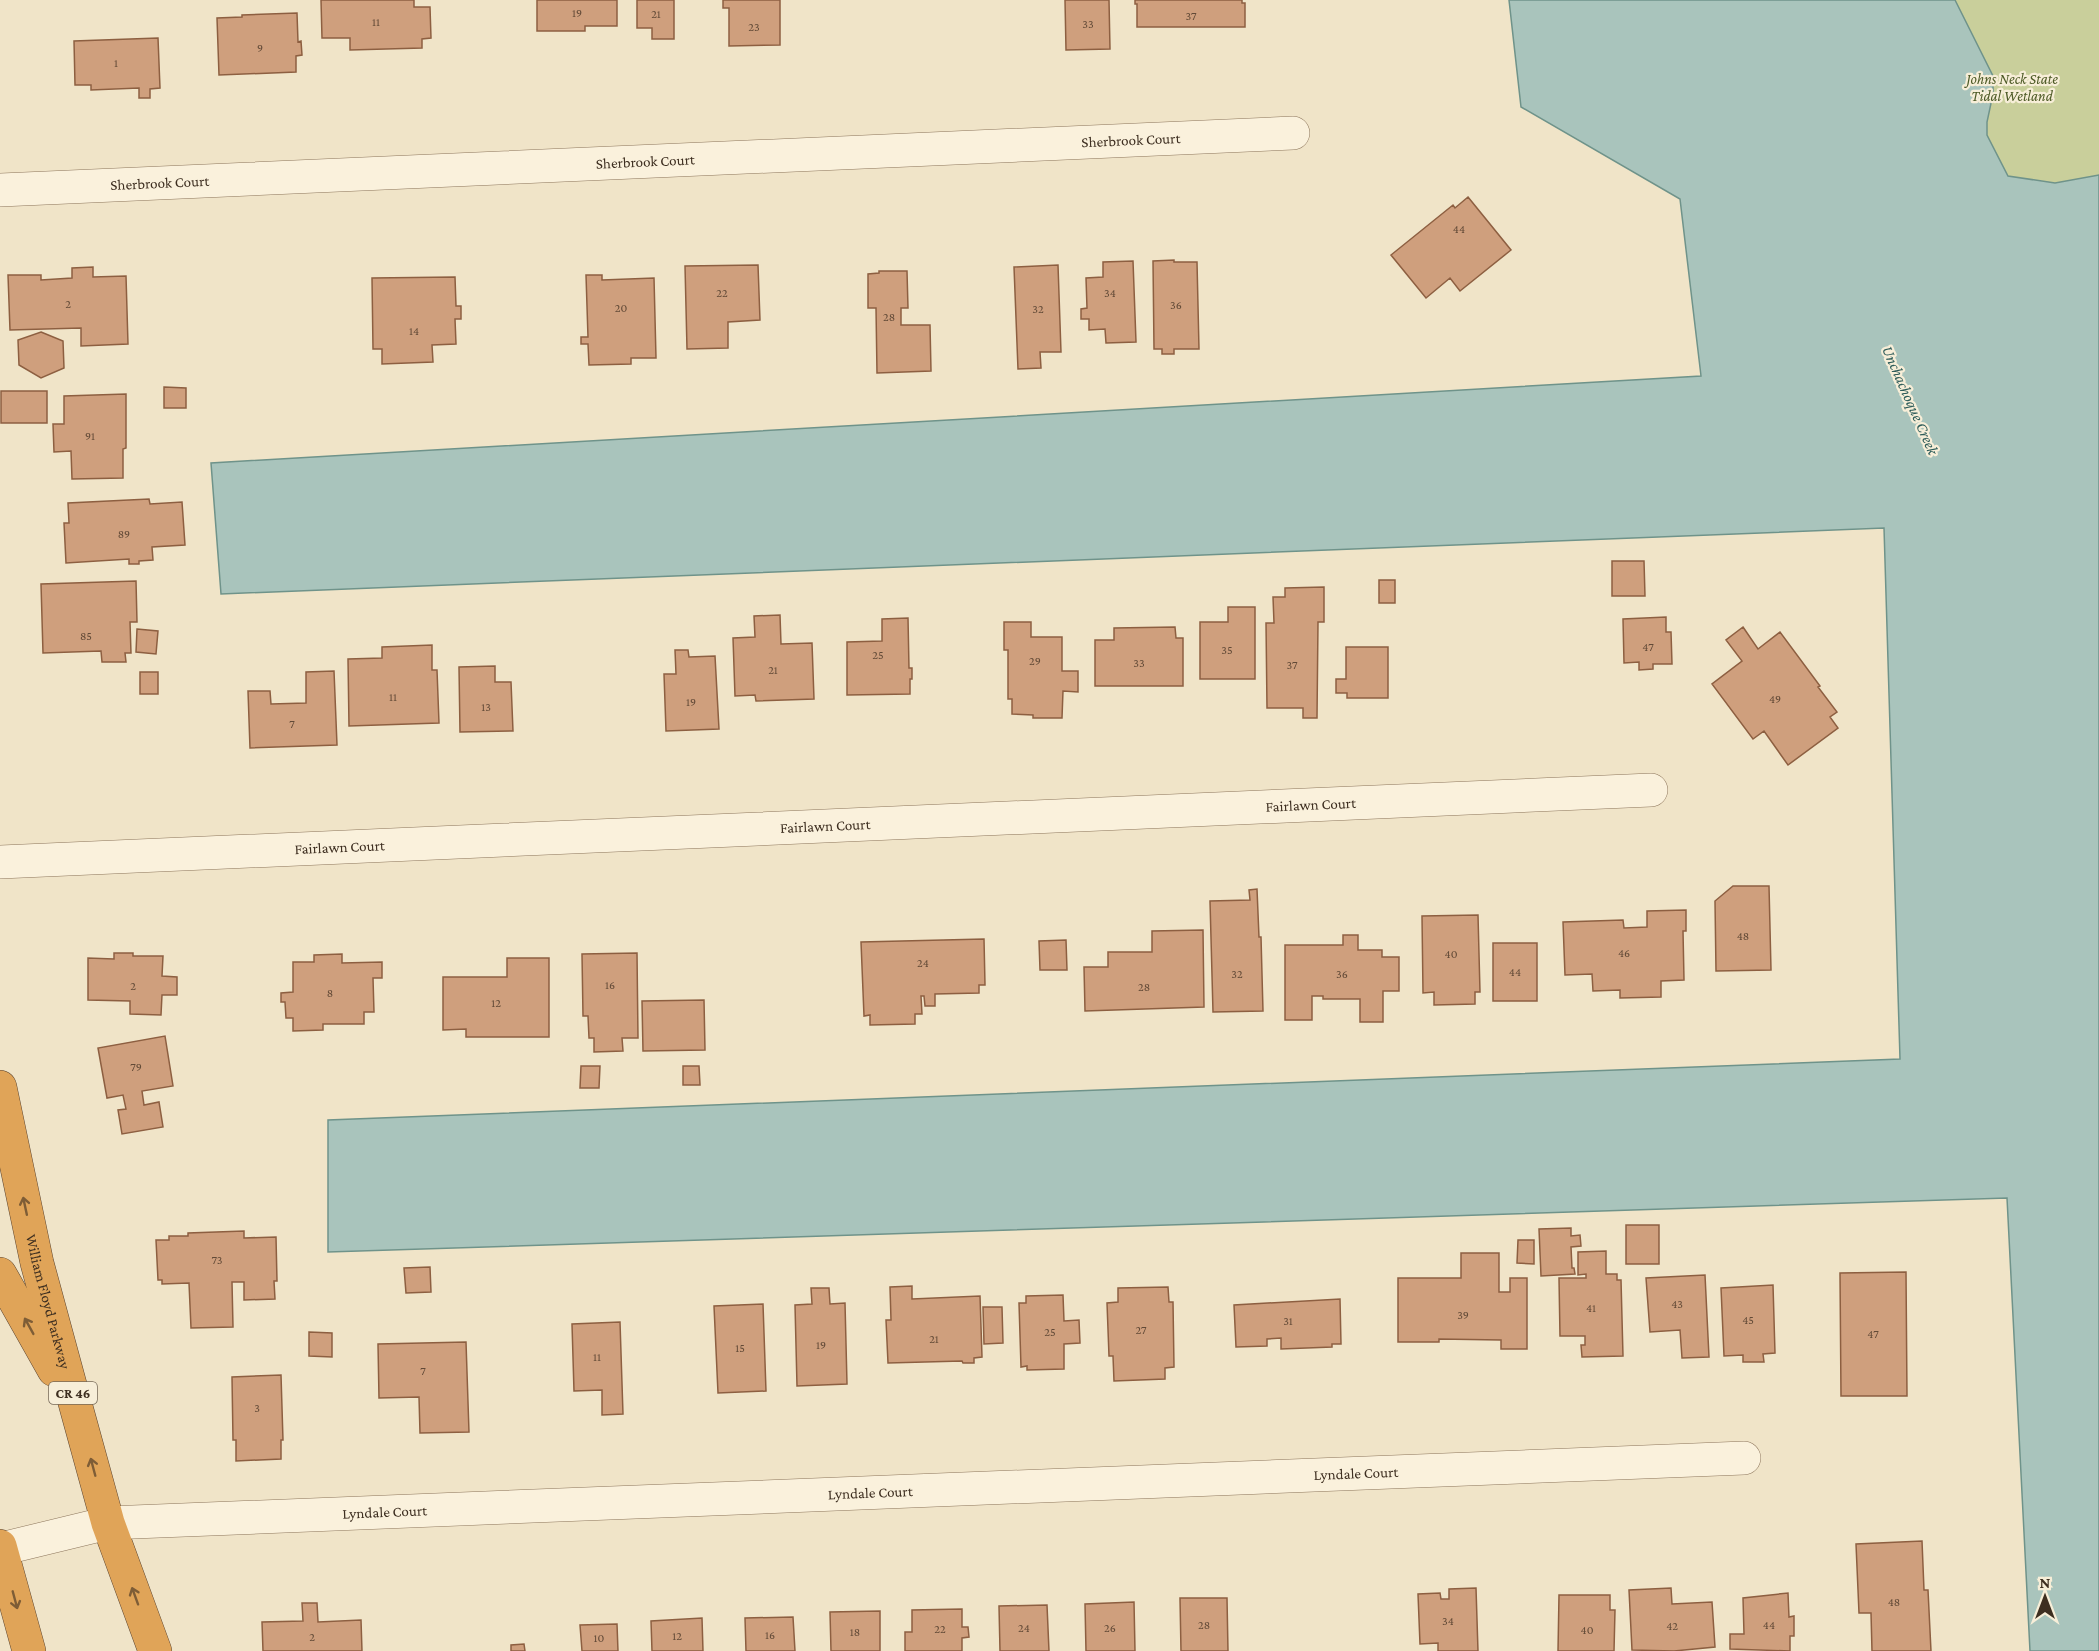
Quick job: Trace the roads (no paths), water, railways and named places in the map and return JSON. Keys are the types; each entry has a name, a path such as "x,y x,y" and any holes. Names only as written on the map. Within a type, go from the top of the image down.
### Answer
{"highway":[{"name":"William Floyd Parkway","path":"0,1087 37,1263 78,1414 108,1523 155,1651"},
{"path":"0,1274 78,1414"},
{"path":"0,1548 29,1651"}],"street":[{"name":"Sherbrook Court","path":"0,190 1293,134"},
{"name":"Fairlawn Court","path":"0,862 1651,790"},
{"name":"Lyndale Court","path":"0,1548 108,1523 1744,1458"}],"water":[{"name":"Unchachoque Creek","path":"1509,0 1955,0 1993,76 1993,94 1987,122 1987,135 2008,176 2055,183 2099,175 2099,1651 2030,1651 2007,1198 328,1252 328,1120 1900,1059 1884,528 221,594 211,463 1701,376 1680,199 1521,107"}],"park label":[{"name":"Johns Neck State Tidal Wetland","path":"2012,88"}]}
